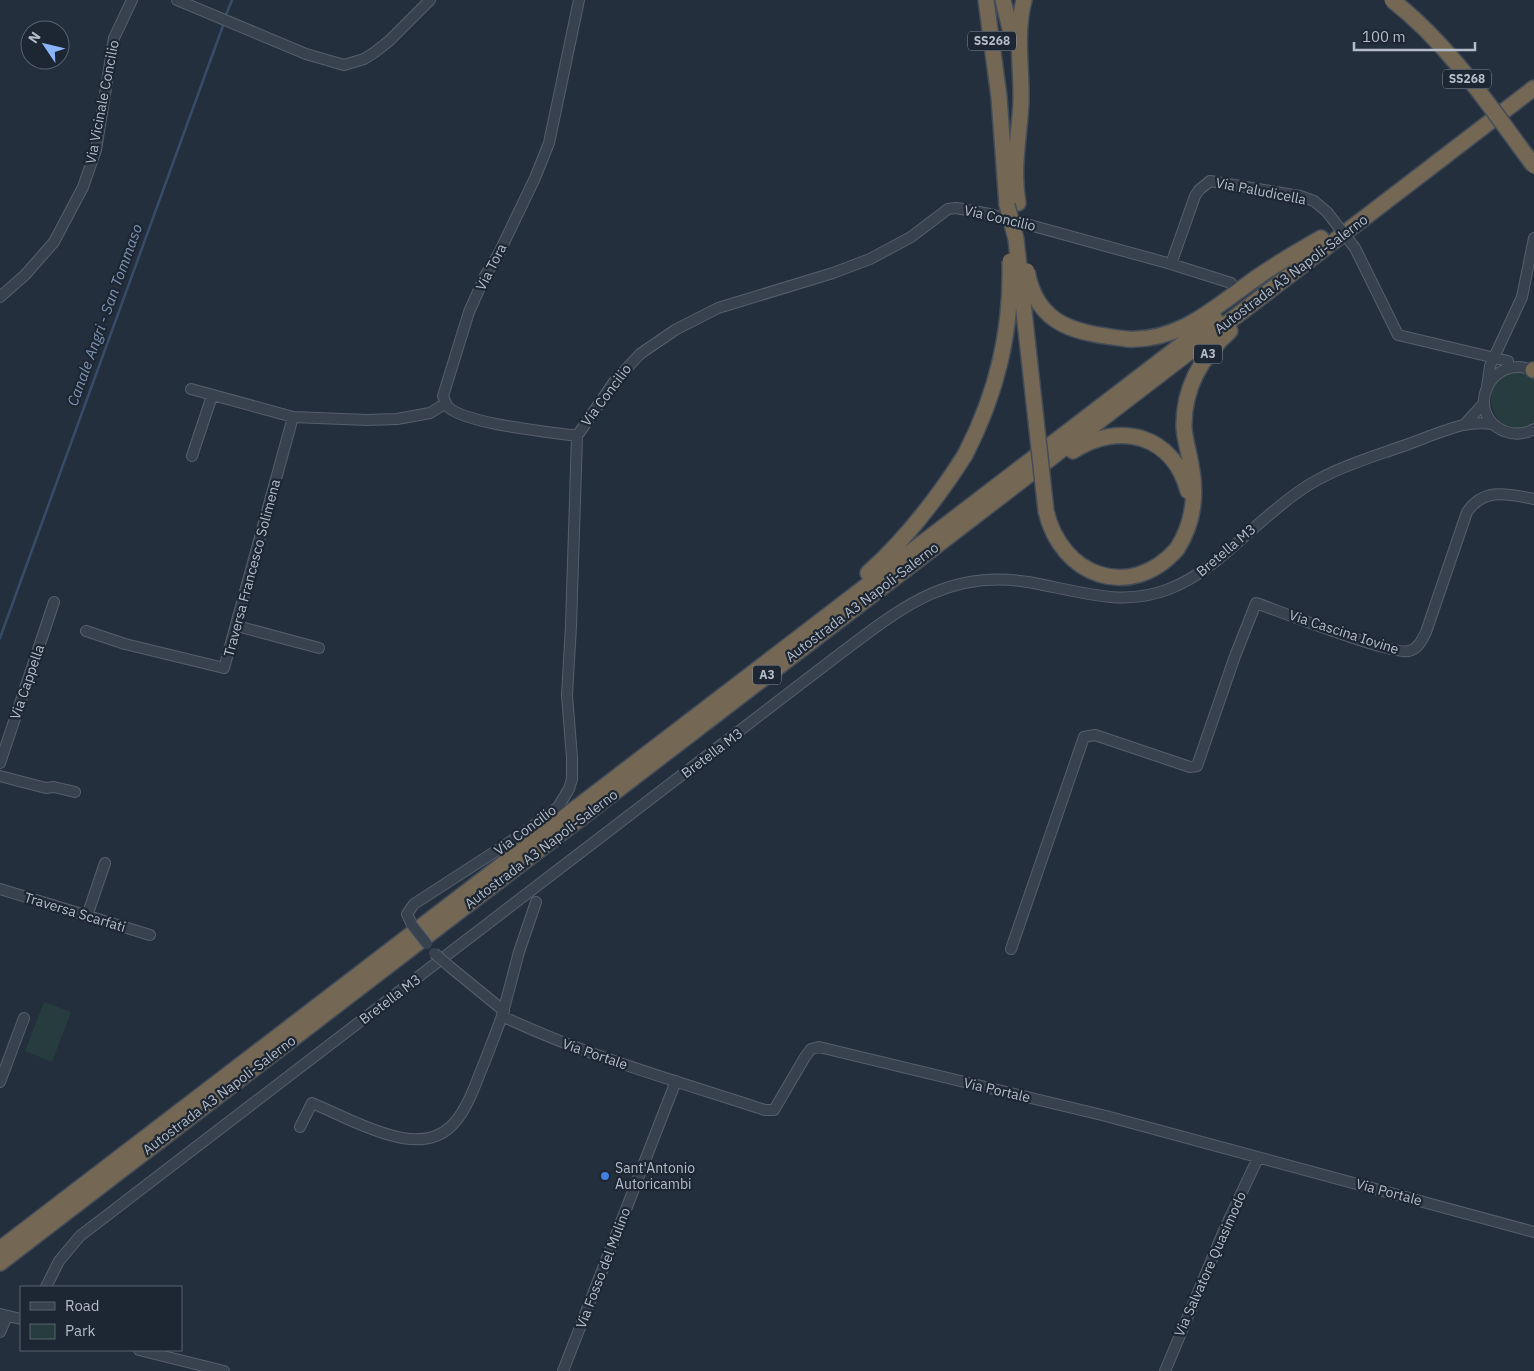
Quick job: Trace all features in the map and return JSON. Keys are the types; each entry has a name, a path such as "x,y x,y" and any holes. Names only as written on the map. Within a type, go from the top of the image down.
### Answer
{"highway":[{"name":"SS268","path":"986,0 997,83"},
{"name":"SS268","path":"1004,0 1020,79"},
{"name":"SS268","path":"1020,79 1018,29 1024,0"},
{"name":"SS268","path":"1392,0 1410,14 1442,47 1534,166"},
{"name":"Autostrada A3 Napoli-Salerno","path":"0,1263 969,520 1534,75"},
{"name":"A3","path":"741,682 803,624 856,584 891,551 942,492 965,455 986,412 1004,347 1010,287 1014,166 1021,104 1020,79"},
{"name":"A3","path":"997,83 1046,511 1056,540 1064,552 1080,566 1112,577 1143,574 1157,567 1177,549 1191,521 1194,492 1184,430 1184,413 1186,398 1196,372 1222,338 1272,298 1324,242"},
{"name":"Autostrada A3 Napoli-Salerno","path":"0,1249 741,682 1324,242 1534,88"},
{"name":"A3","path":"1012,204 1029,282 1046,312 1054,320 1073,330 1127,339 1154,339 1185,328 1217,308 1288,257 1324,242"},
{"name":"A3","path":"969,520 1033,481 1074,450 1090,441 1117,434 1142,438 1164,451 1173,459 1185,479 1192,507"}],"street":[{"name":"Via Vicinale Concilio","path":"0,297 25,276 54,242 83,187 96,150 114,38 132,0"},
{"path":"177,0 306,54 344,65 364,59 375,52 430,0"},
{"name":"Via Tora","path":"446,403 443,396 445,386 469,312 485,276 498,255 535,178 549,143 579,0"},
{"name":"Via Paludicella","path":"1172,264 1195,196 1210,181 1300,196 1314,201 1327,212 1355,248 1398,335 1477,355 1494,357 1508,361 1518,367"},
{"name":"Via Concilio","path":"503,1013 434,953 412,925 408,914 414,904 522,834 558,807 569,790 572,758 567,695 577,436 591,413 626,367 640,354 675,330 718,308 833,273 870,259 911,237 948,209 956,208 990,214 1231,282"},
{"path":"1534,238 1522,297 1494,357 1488,376 1484,403 1493,424 1506,432 1523,433 1534,429"},
{"path":"1506,333 1504,351 1508,361"},
{"path":"1477,355 1485,361 1488,376"},
{"path":"1487,387 1490,380 1502,370 1518,367 1534,371"},
{"path":"191,389 293,417 367,420 397,419 430,413 446,403 467,416 577,436"},
{"path":"192,456 212,396"},
{"name":"Bretella M3","path":"1464,425 1484,403"},
{"name":"Traversa Francesco Solimena","path":"86,631 125,644 224,668 293,417"},
{"name":"Bretella M3","path":"46,1286 58,1262 80,1236 864,636 916,600 951,585 988,579 1030,582 1093,596 1114,598 1150,595 1183,583 1217,562 1274,510 1321,478 1344,467 1464,425 1493,424"},
{"path":"1523,433 1534,440"},
{"name":"Via Cascina Iovine","path":"1011,949 1084,737 1095,736 1190,767 1197,766 1235,656 1256,603 1383,648 1408,652 1417,647 1426,632 1467,512 1473,504 1479,499 1494,494 1534,498"},
{"name":"Via Cappella","path":"0,763 54,602"},
{"path":"237,626 319,648"},
{"path":"0,776 46,788 54,787 75,792"},
{"path":"87,916 105,863"},
{"name":"Traversa Scarfati","path":"0,888 150,936"},
{"path":"300,1127 312,1103 396,1137 426,1138 448,1129 464,1112 503,1013 519,952 536,902"},
{"name":"Via Portale","path":"503,1013 546,1037 765,1110 774,1110 810,1049 819,1047 1106,1116 1534,1232"},
{"path":"0,1082 24,1018"},
{"name":"Via Fosso del Mulino","path":"563,1371 676,1081"},
{"name":"Via Salvatore Quasimodo","path":"1164,1371 1221,1237 1258,1158"},
{"path":"0,1332 3,1315 20,1318"},
{"path":"143,1351 224,1371"}],"green space":[{"path":"1522,373 1534,378 1534,422 1519,428 1507,426 1498,418 1492,407 1491,395 1495,383 1505,375"},
{"path":"44,1002 71,1012 52,1062 25,1051"}],"waterway":[{"name":"Canale Angri - San Tommaso","path":"225,17 232,0"},
{"name":"Canale Angri - San Tommaso","path":"0,638 224,23"}],"place":[{"name":"Sant'Antonio Autoricambi","path":"605,1176"}]}
